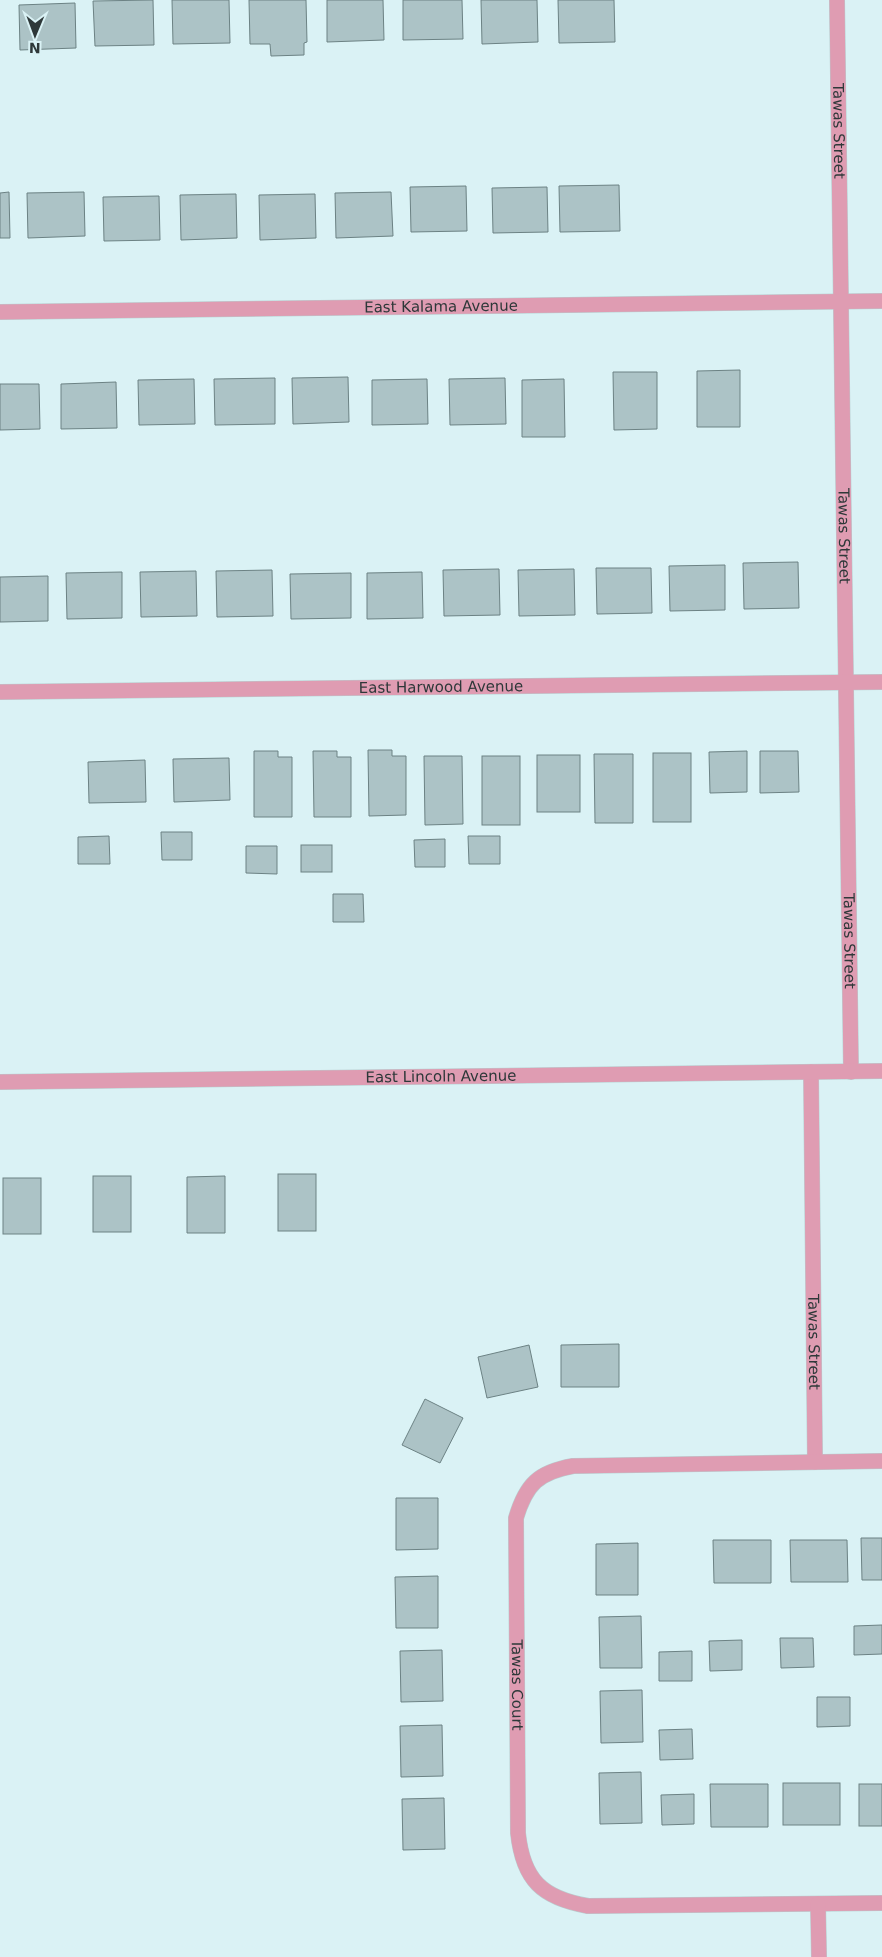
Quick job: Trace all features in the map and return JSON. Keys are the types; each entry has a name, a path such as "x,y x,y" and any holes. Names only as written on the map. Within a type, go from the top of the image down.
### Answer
{"street":[{"name":"Tawas Street","path":"837,0 851,1072"},
{"name":"East Kalama Avenue","path":"0,312 882,301"},
{"name":"East Harwood Avenue","path":"0,692 882,682"},
{"name":"East Lincoln Avenue","path":"0,1082 882,1071"},
{"name":"Tawas Street","path":"811,1072 814,1462"},
{"name":"Tawas Court","path":"882,1461 573,1466 552,1470 531,1485 522,1498 516,1518 518,1833 520,1853 535,1882 546,1893 567,1902 588,1906 882,1903"},
{"path":"818,1904 819,1957"}],"building":[{"path":"153,0 154,45 95,46 93,1"},
{"path":"172,0 229,0 230,43 173,44"},
{"path":"249,0 306,0 307,42 304,43 304,55 271,56 270,44 250,44"},
{"path":"327,0 383,0 384,40 327,42"},
{"path":"403,0 462,0 463,39 403,40"},
{"path":"481,0 537,0 538,42 482,44"},
{"path":"558,0 614,0 615,42 559,43"},
{"path":"75,3 76,48 20,50 19,5"},
{"path":"619,185 620,231 560,232 559,186"},
{"path":"466,186 467,231 411,232 410,187"},
{"path":"547,187 548,232 493,233 492,188"},
{"path":"9,192 10,238 0,238 0,193"},
{"path":"84,192 85,236 28,238 27,193"},
{"path":"391,192 393,236 336,238 335,193"},
{"path":"236,194 237,238 181,240 180,195"},
{"path":"315,194 316,238 260,240 259,195"},
{"path":"159,196 160,240 104,241 103,197"},
{"path":"740,370 740,427 697,427 697,371"},
{"path":"613,372 657,372 657,429 614,430"},
{"path":"348,377 349,422 293,424 292,378"},
{"path":"275,378 275,424 215,425 214,379"},
{"path":"505,378 506,424 450,425 449,379"},
{"path":"194,379 195,424 139,425 138,380"},
{"path":"427,379 428,424 372,425 372,380"},
{"path":"564,379 565,437 522,437 522,380"},
{"path":"116,382 117,428 61,429 61,384"},
{"path":"0,384 39,384 40,429 0,430"},
{"path":"798,562 799,608 744,609 743,563"},
{"path":"725,565 725,610 670,611 669,566"},
{"path":"596,568 651,568 652,613 597,614"},
{"path":"499,569 500,615 444,616 443,570"},
{"path":"574,569 575,615 519,616 518,570"},
{"path":"272,570 273,616 217,617 216,571"},
{"path":"196,571 197,616 141,617 140,572"},
{"path":"122,572 122,618 67,619 66,573"},
{"path":"422,572 423,618 367,619 367,573"},
{"path":"351,573 351,618 291,619 290,574"},
{"path":"48,576 48,621 0,622 0,577"},
{"path":"368,750 392,750 392,756 406,756 406,815 369,816"},
{"path":"254,751 278,751 278,757 292,757 292,817 254,817"},
{"path":"313,751 337,751 337,757 351,757 351,817 314,817"},
{"path":"747,751 747,792 710,793 709,752"},
{"path":"760,751 798,751 799,792 760,793"},
{"path":"653,753 691,753 691,822 653,822"},
{"path":"594,754 633,754 633,823 595,823"},
{"path":"537,755 580,755 580,812 537,812"},
{"path":"424,756 462,756 463,824 425,825"},
{"path":"482,756 520,756 520,825 482,825"},
{"path":"229,758 230,800 174,802 173,759"},
{"path":"145,760 146,802 89,803 88,762"},
{"path":"161,832 192,832 192,860 162,860"},
{"path":"109,836 110,864 78,864 78,837"},
{"path":"468,836 500,836 500,864 469,864"},
{"path":"445,839 445,867 415,867 414,840"},
{"path":"301,845 332,845 332,872 301,872"},
{"path":"246,846 277,846 277,874 246,873"},
{"path":"333,894 363,894 364,922 333,922"},
{"path":"278,1174 316,1174 316,1231 278,1231"},
{"path":"93,1176 131,1176 131,1232 93,1232"},
{"path":"225,1176 225,1233 187,1233 187,1177"},
{"path":"3,1178 41,1178 41,1234 3,1234"},
{"path":"619,1344 619,1387 561,1387 561,1345"},
{"path":"529,1345 538,1387 487,1398 478,1357"},
{"path":"425,1399 463,1418 440,1463 402,1445"},
{"path":"396,1498 438,1498 438,1549 396,1550"},
{"path":"861,1538 882,1538 882,1580 862,1580"},
{"path":"713,1540 771,1540 771,1583 714,1583"},
{"path":"790,1540 847,1540 848,1582 791,1582"},
{"path":"638,1543 638,1595 596,1595 596,1544"},
{"path":"438,1576 438,1628 396,1628 395,1577"},
{"path":"641,1616 642,1668 600,1668 599,1617"},
{"path":"882,1625 882,1654 854,1655 854,1626"},
{"path":"780,1638 813,1638 814,1667 781,1668"},
{"path":"742,1640 742,1670 710,1671 709,1641"},
{"path":"442,1650 443,1701 401,1702 400,1651"},
{"path":"692,1651 692,1681 659,1681 659,1652"},
{"path":"642,1690 643,1742 601,1743 600,1691"},
{"path":"817,1697 850,1697 850,1726 817,1727"},
{"path":"442,1725 443,1776 401,1777 400,1726"},
{"path":"692,1729 693,1759 660,1760 659,1730"},
{"path":"641,1772 642,1823 600,1824 599,1773"},
{"path":"783,1783 840,1783 840,1825 783,1825"},
{"path":"710,1784 768,1784 768,1827 711,1827"},
{"path":"859,1784 882,1784 882,1826 859,1826"},
{"path":"694,1794 694,1824 662,1825 661,1795"},
{"path":"444,1798 445,1849 403,1850 402,1799"}]}
